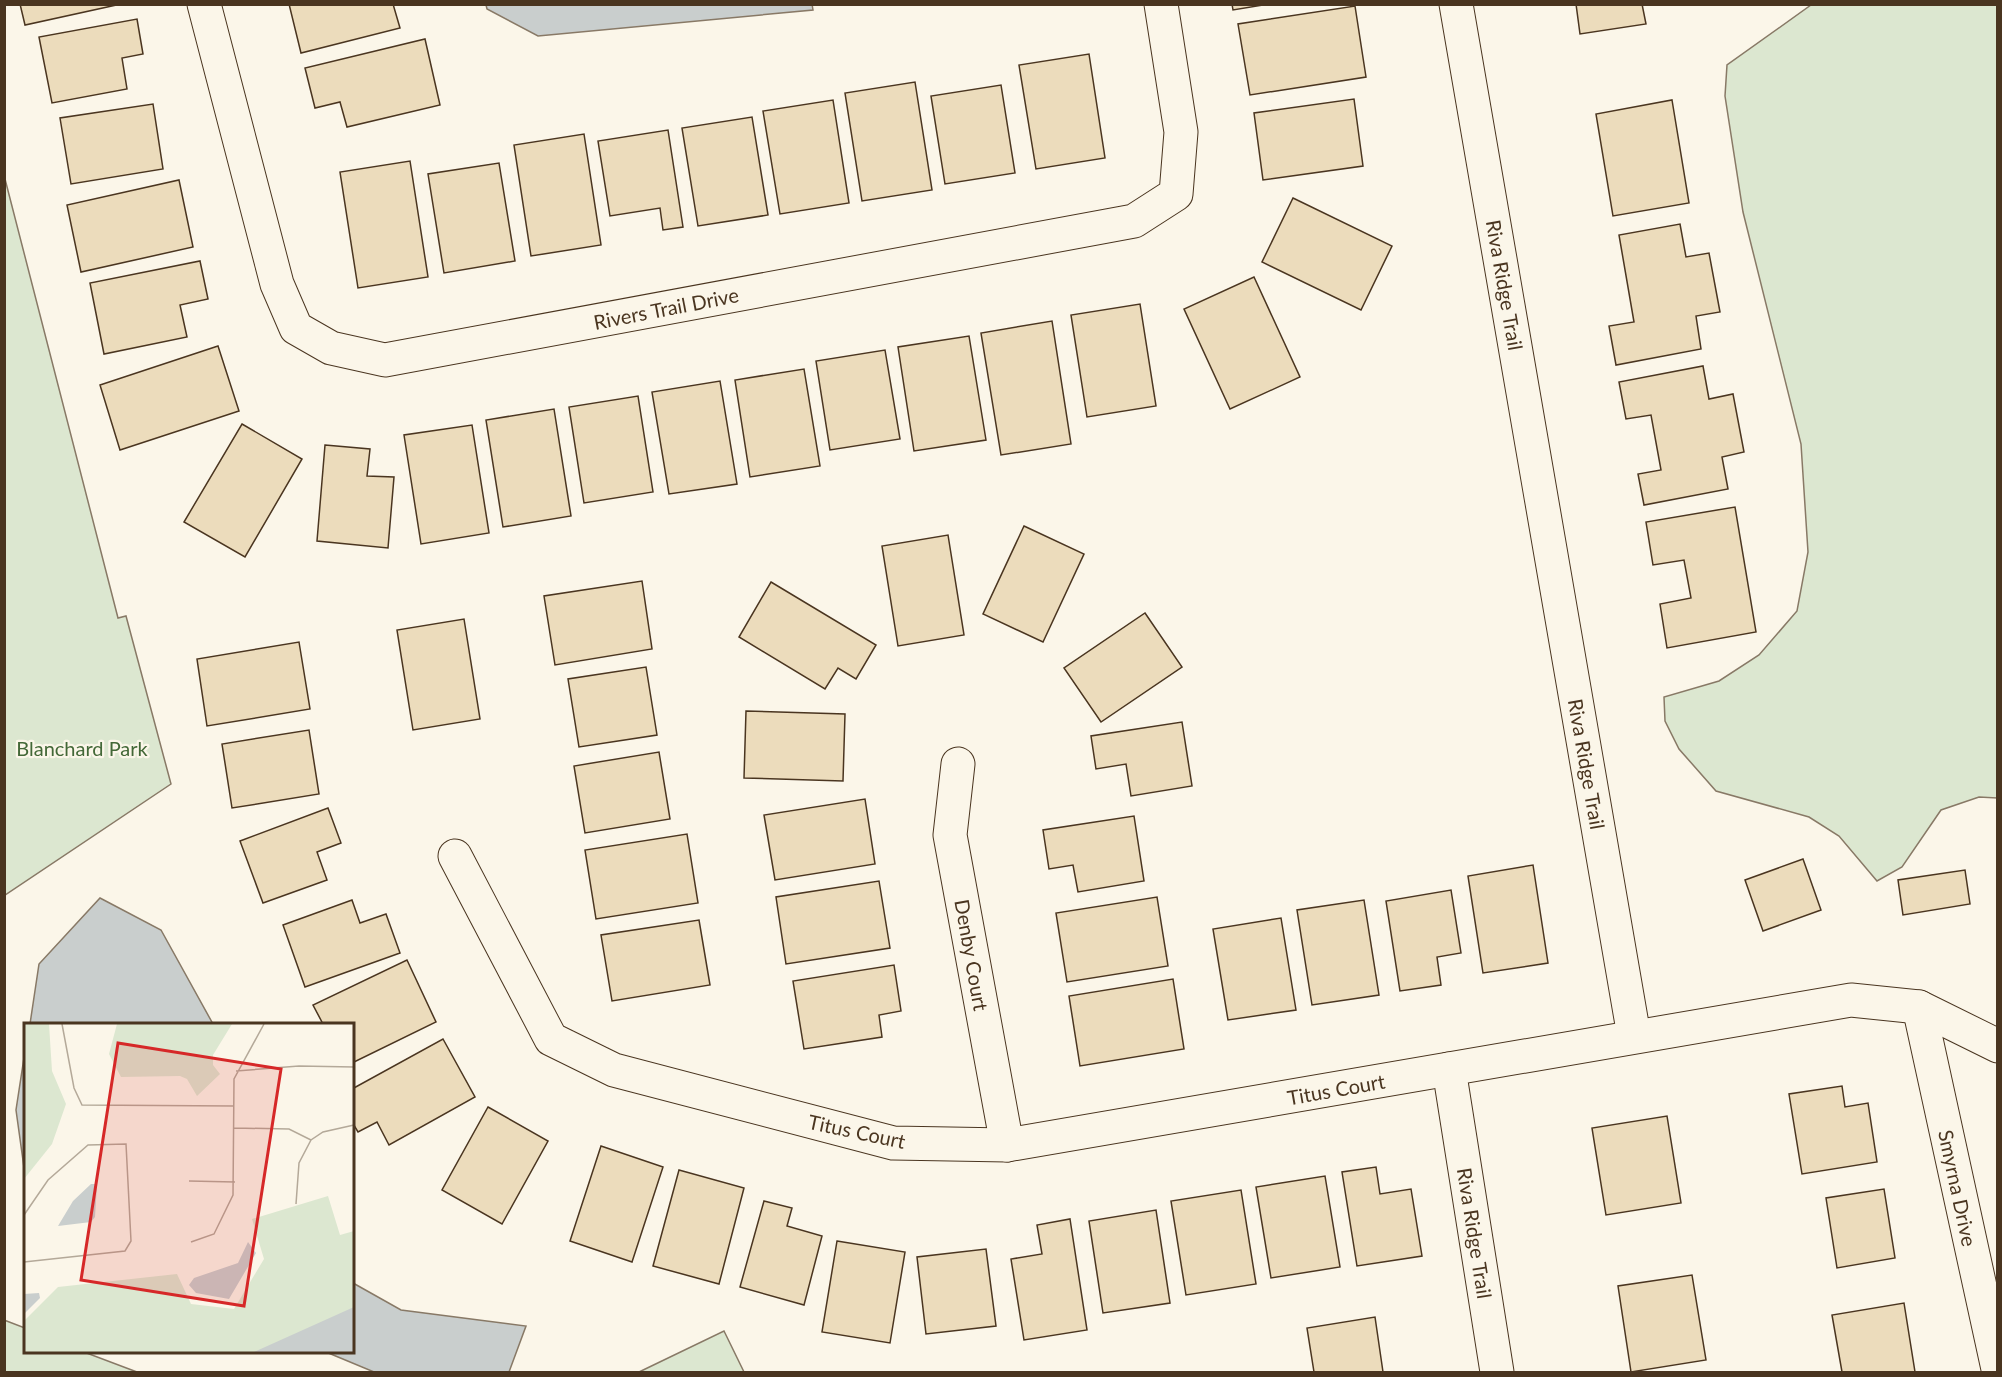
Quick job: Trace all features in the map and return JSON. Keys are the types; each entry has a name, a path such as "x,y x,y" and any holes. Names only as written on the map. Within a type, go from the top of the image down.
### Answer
{"street":[{"name":"Rivers Trail Drive","path":"204,4 277,284 296,328 331,348 385,360 1134,221 1176,194 1181,132 1161,4"},
{"name":"Riva Ridge Trail","path":"1456,4 1634,1036"},
{"name":"Denby Court","path":"958,764 950,835 1007,1145"},
{"name":"Titus Court","path":"454,855 551,1039 614,1070 893,1143 1007,1145 1449,1069"},
{"path":"1449,1069 1851,1000 1919,1007 1998,1046"},
{"name":"Smyrna Drive","path":"1919,1007 1998,1369"},
{"name":"Riva Ridge Trail","path":"1449,1069 1497,1372"}],"green space":[{"path":"1811,5 1997,5 1997,798 1979,797 1941,810 1902,867 1877,881 1839,836 1809,817 1716,791 1679,749 1665,721 1664,697 1719,681 1759,655 1797,611 1808,552 1801,444 1743,212 1725,96 1727,65"},
{"name":"Blanchard Park","path":"5,179 118,618 126,616 171,784 5,895"},
{"path":"4,1320 24,1328 24,1353 87,1353 137,1372 5,1372"},
{"path":"724,1331 744,1372 639,1372"}],"shaded area":[{"path":"812,4 813,10 538,36 487,9 486,5"},
{"path":"100,898 161,930 212,1023 30,1023 39,964"},
{"path":"24,1058 24,1168 16,1110"},
{"path":"354,1284 401,1310 526,1326 509,1372 374,1372 328,1353 354,1353"}],"building":[{"path":"20,4 121,4 25,25"},
{"path":"289,4 393,4 400,28 301,53"},
{"path":"1232,4 1269,4 1233,10"},
{"path":"1576,4 1642,4 1646,24 1580,34"},
{"path":"1355,6 1366,77 1250,95 1238,24"},
{"path":"137,19 143,54 122,58 127,89 52,103 39,37"},
{"path":"425,39 440,105 347,127 340,102 315,108 305,68"},
{"path":"1089,54 1105,158 1036,169 1019,65"},
{"path":"915,82 932,190 862,201 845,93"},
{"path":"1001,85 1015,173 945,184 931,96"},
{"path":"1354,99 1363,166 1263,180 1254,113"},
{"path":"833,100 849,203 780,214 763,111"},
{"path":"1672,100 1689,203 1613,216 1596,114"},
{"path":"153,104 163,169 71,184 60,118"},
{"path":"752,117 768,215 698,226 682,128"},
{"path":"668,130 683,227 663,230 660,208 610,216 598,141"},
{"path":"584,134 601,245 531,256 514,145"},
{"path":"410,161 428,277 358,288 340,172"},
{"path":"499,163 515,261 444,273 428,174"},
{"path":"179,180 193,247 81,272 67,205"},
{"path":"1293,198 1392,246 1361,310 1262,262"},
{"path":"1680,224 1686,257 1709,253 1720,312 1696,316 1701,349 1616,365 1609,326 1634,322 1619,235"},
{"path":"200,261 208,299 180,305 187,337 104,354 90,283"},
{"path":"1254,277 1300,377 1230,409 1184,309"},
{"path":"1140,304 1156,406 1087,417 1071,315"},
{"path":"1052,321 1071,444 1001,455 981,333"},
{"path":"969,336 986,440 914,451 898,347"},
{"path":"218,346 239,411 120,450 100,385"},
{"path":"885,350 900,439 830,450 816,361"},
{"path":"1703,366 1709,399 1733,394 1744,452 1722,457 1728,489 1644,505 1638,474 1661,470 1651,415 1626,419 1619,382"},
{"path":"804,369 820,466 750,477 735,380"},
{"path":"720,381 737,484 669,494 652,392"},
{"path":"638,396 653,492 584,503 569,407"},
{"path":"554,409 571,516 503,527 486,420"},
{"path":"242,424 302,459 245,557 184,522"},
{"path":"472,425 489,533 421,544 404,435"},
{"path":"325,445 370,449 367,476 394,477 388,548 317,541"},
{"path":"1735,507 1756,632 1667,648 1660,604 1691,598 1684,560 1653,565 1646,522"},
{"path":"1024,526 1084,554 1043,642 983,614"},
{"path":"948,535 964,635 898,646 882,546"},
{"path":"642,581 652,649 555,665 544,596"},
{"path":"771,582 876,645 856,679 838,668 825,689 739,637"},
{"path":"1145,613 1182,667 1101,722 1064,668"},
{"path":"464,619 480,719 413,730 397,630"},
{"path":"299,642 310,709 207,726 197,659"},
{"path":"646,667 657,735 579,747 568,679"},
{"path":"746,711 845,714 843,781 744,778"},
{"path":"1182,722 1192,786 1131,796 1126,764 1096,769 1091,736"},
{"path":"309,730 319,794 232,808 222,744"},
{"path":"659,752 670,819 585,833 574,766"},
{"path":"865,799 875,864 775,880 764,815"},
{"path":"328,808 341,843 317,852 327,880 263,903 240,841"},
{"path":"1134,816 1144,881 1078,892 1073,865 1049,869 1043,830"},
{"path":"687,834 698,903 596,919 585,850"},
{"path":"1803,859 1821,910 1763,931 1745,880"},
{"path":"1533,865 1548,963 1483,973 1468,876"},
{"path":"1965,870 1970,904 1903,915 1898,880"},
{"path":"879,881 890,948 786,964 776,897"},
{"path":"1451,890 1461,953 1437,957 1441,985 1400,991 1386,901"},
{"path":"1157,897 1168,966 1067,982 1056,913"},
{"path":"352,900 360,923 386,914 400,953 305,987 283,925"},
{"path":"1364,900 1379,995 1312,1005 1297,910"},
{"path":"1281,918 1296,1010 1228,1020 1213,929"},
{"path":"699,920 710,985 612,1001 601,935"},
{"path":"407,960 436,1022 354,1062 354,1023 322,1023 313,1005"},
{"path":"894,965 901,1011 879,1015 882,1037 804,1049 793,981"},
{"path":"1173,979 1184,1049 1080,1066 1069,996"},
{"path":"443,1039 475,1097 389,1145 377,1122 358,1132 354,1125 354,1088"},
{"path":"1842,1086 1845,1107 1868,1103 1877,1162 1802,1174 1789,1094"},
{"path":"488,1107 548,1141 502,1224 442,1190"},
{"path":"1667,1116 1681,1203 1606,1215 1592,1128"},
{"path":"601,1146 663,1167 632,1262 570,1241"},
{"path":"1376,1167 1380,1194 1411,1189 1422,1256 1357,1266 1342,1172"},
{"path":"679,1170 744,1188 719,1284 653,1266"},
{"path":"1325,1176 1340,1267 1271,1278 1256,1187"},
{"path":"1884,1189 1895,1258 1837,1268 1826,1198"},
{"path":"1241,1190 1256,1284 1186,1295 1171,1201"},
{"path":"764,1201 792,1208 787,1226 822,1236 804,1305 740,1287"},
{"path":"1156,1210 1170,1303 1103,1313 1089,1221"},
{"path":"1070,1219 1087,1330 1024,1340 1011,1259 1042,1254 1037,1225"},
{"path":"837,1241 905,1252 890,1343 822,1332"},
{"path":"986,1249 996,1326 926,1334 917,1257"},
{"path":"1692,1275 1706,1360 1631,1372 1618,1286"},
{"path":"1904,1303 1915,1372 1842,1372 1832,1315"},
{"path":"1375,1317 1383,1372 1314,1372 1307,1328"}]}
